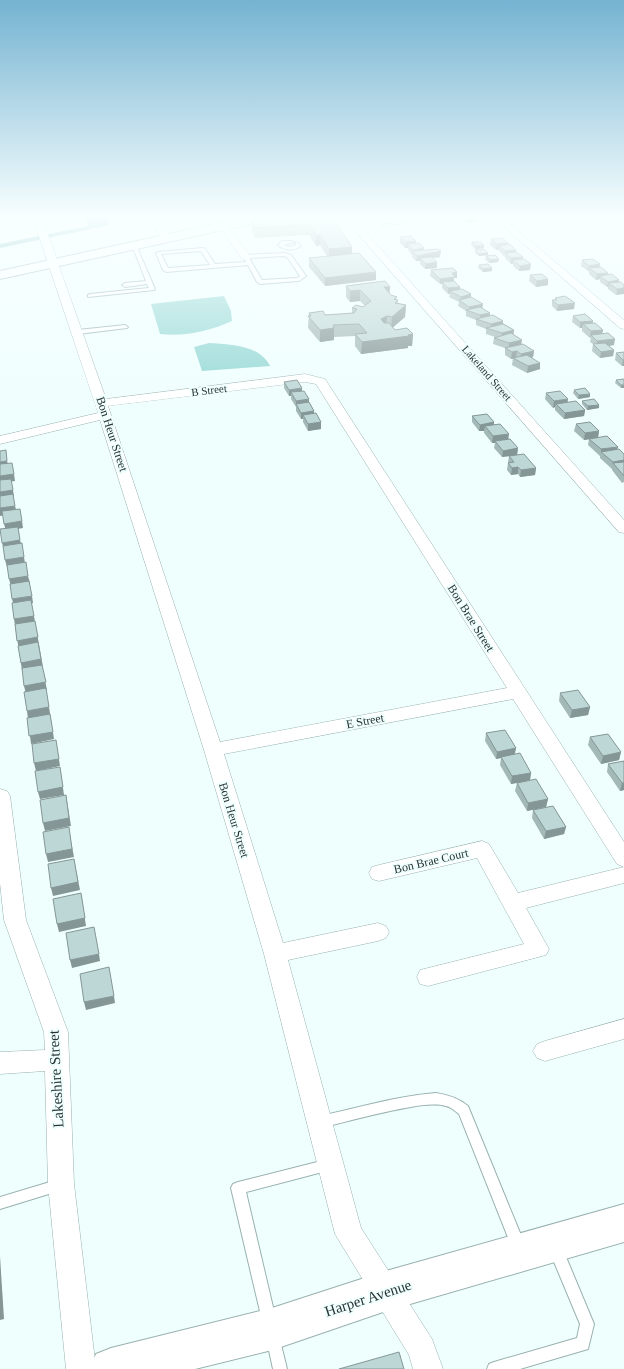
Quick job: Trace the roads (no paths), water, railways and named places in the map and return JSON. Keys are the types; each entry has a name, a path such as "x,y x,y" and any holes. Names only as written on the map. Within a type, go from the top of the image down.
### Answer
{"main road":[{"name":"Harper Avenue","path":"111,1369 272,1329 386,1291 537,1247 622,1230"}],"street":[{"name":"Bon Heur Street","path":"60,282 104,409 213,750 275,954 349,1234 422,1348 428,1369"},
{"name":"Lakeland Street","path":"405,282 624,529"},
{"path":"573,282 624,326"},
{"name":"B Street","path":"0,440 104,409 295,379 316,379"},
{"name":"Bon Brae Street","path":"316,379 326,390 624,859"},
{"name":"E Street","path":"213,750 518,692"},
{"name":"Lakeshire Street","path":"0,796 15,920 56,1032 55,1060 61,1184 81,1369"},
{"name":"Bon Brae Court","path":"378,873 482,849 538,949 428,977"},
{"path":"512,903 624,875"},
{"path":"275,954 378,932"},
{"path":"545,1051 624,1029"},
{"path":"0,1063 55,1060"}],"lane":[{"path":"90,296 152,289 149,282 125,284"},
{"path":"78,332 125,327"},
{"path":"320,1122 427,1098 446,1100 455,1103 464,1110 537,1247 587,1324 583,1344 494,1369"},
{"path":"280,1369 238,1188 331,1164"},
{"path":"0,1203 61,1184"}]}
